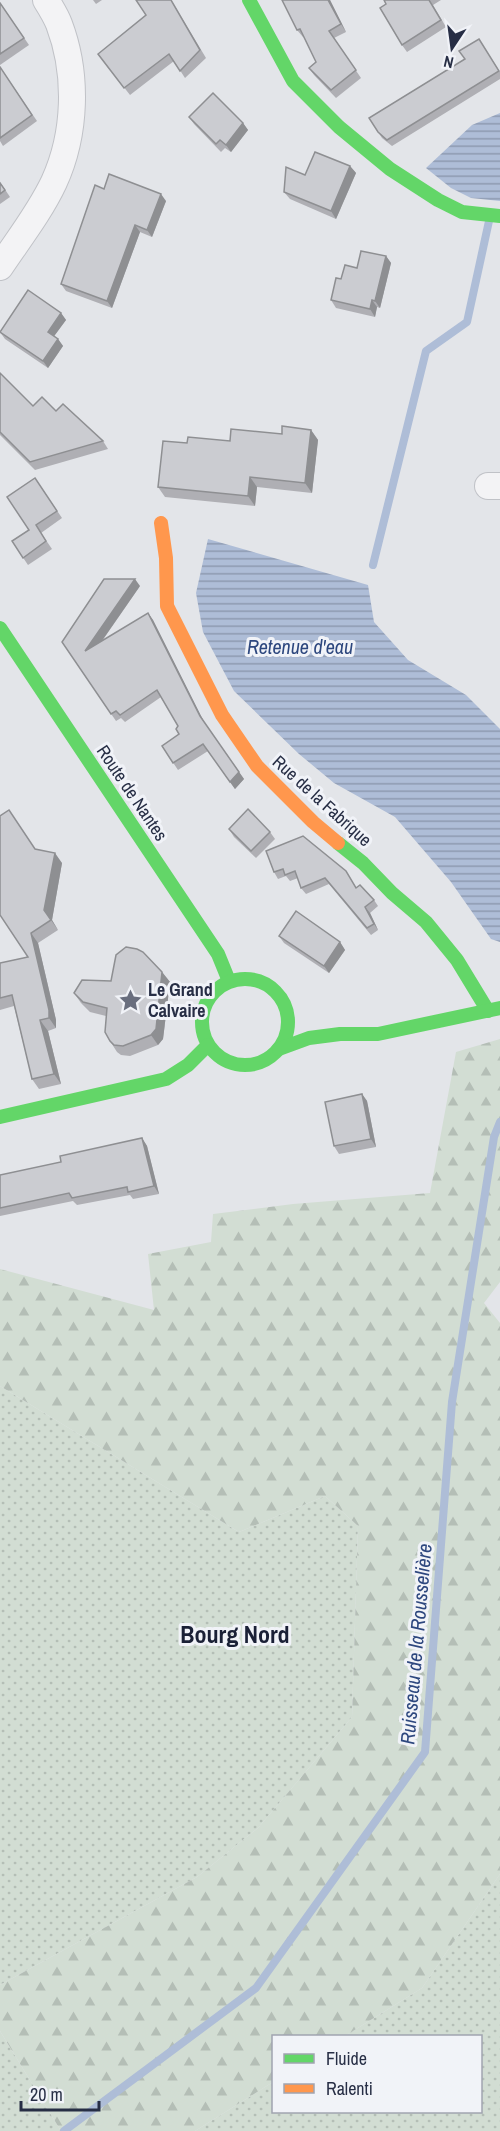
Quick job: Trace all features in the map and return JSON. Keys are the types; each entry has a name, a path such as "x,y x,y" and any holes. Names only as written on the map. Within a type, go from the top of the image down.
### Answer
{"street":[{"path":"0,267 54,181 66,147 72,115 68,58 59,24 46,0"},
{"path":"249,0 292,81 339,127 390,169 438,200 462,212 500,216"},
{"name":"Rue de la Fabrique","path":"162,523 166,558 167,606 222,716 256,766 313,822 363,863 392,893 426,922 494,1009"},
{"name":"Route de Nantes","path":"0,628 218,954 229,981"},
{"path":"243,978 270,986 280,996 286,1009 286,1037 279,1049 266,1060 250,1065 234,1064 219,1057 208,1045 202,1030 202,1015 207,1000 229,981 243,978"},
{"path":"286,1009 302,1015"},
{"path":"279,1049 309,1038 340,1034 378,1034 494,1009"},
{"path":"322,1024 340,1034"},
{"path":"0,1117 166,1078 188,1065 208,1045"}],"green space":[{"path":"500,1039 500,1282 484,1303 500,1323 500,1874 422,1988 347,2035 272,2035 272,2083 195,2131 61,2131 0,2031 0,1985 197,1877 258,1828 352,1717 358,1526 325,1496 239,1532 0,1386 0,1269 154,1310 148,1254 211,1242 213,1214 293,1204 430,1193 456,1052"},
{"path":"0,1386 239,1532 325,1496 358,1526 352,1717 258,1828 197,1877 0,1985"},
{"path":"500,1874 500,2131 195,2131 272,2083 272,2113 482,2113 482,2035 347,2035 422,1988"},
{"path":"0,2031 61,2131 0,2131"}],"water":[{"path":"500,113 500,201 471,198 451,188 426,168 472,125"},
{"name":"Retenue d'eau","path":"208,539 368,585 374,622 408,660 466,695 500,729 500,942 491,939 451,882 395,817 334,783 299,754 234,691 203,632 196,593"}],"building":[{"path":"136,0 171,0 200,50 180,71 169,54 124,88 98,54 146,15"},
{"path":"282,0 328,0 341,24 329,31 356,70 331,90 309,68 316,62 300,29 297,30"},
{"path":"384,0 429,0 441,20 402,45 380,8 386,4"},
{"path":"0,3 24,38 0,54"},
{"path":"479,39 499,71 387,140 378,132 369,118 465,59 459,51"},
{"path":"0,67 32,115 0,138"},
{"path":"213,93 243,123 226,145 220,140 216,144 189,117"},
{"path":"315,152 350,166 331,211 284,192 286,167 305,175"},
{"path":"109,174 161,194 147,230 135,225 107,301 61,284 95,185 104,189"},
{"path":"0,183 5,190 0,194"},
{"path":"361,251 386,256 375,301 372,300 370,309 331,300 336,278 341,279 345,265 357,268"},
{"path":"28,290 61,313 48,332 58,339 43,361 0,332"},
{"path":"0,373 33,406 42,397 56,411 63,404 103,441 30,462 0,432"},
{"path":"282,426 311,430 305,483 250,477 248,496 158,487 163,441 187,443 188,437 230,441 231,429 282,434"},
{"path":"35,478 57,511 36,525 46,541 23,558 12,541 29,530 7,497"},
{"path":"104,579 135,579 85,651 148,613 200,716 239,772 230,782 203,744 173,763 162,746 179,734 176,729 178,726 157,690 120,715 116,711 111,714 62,642"},
{"path":"248,809 270,832 251,851 229,829"},
{"path":"9,810 35,849 55,853 44,910 51,920 31,933 49,1010 49,1018 40,1020 54,1074 32,1079 12,995 0,998 0,963 28,957 0,915 0,816"},
{"path":"303,836 346,871 356,888 360,885 374,900 365,907 374,924 367,928 325,878 301,888 295,871 285,875 283,869 274,872 266,851"},
{"path":"296,911 340,942 324,966 279,936"},
{"path":"126,947 143,952 162,972 156,1029 151,1035 123,1046 114,1045 105,1032 107,1008 83,1002 74,993 82,980 111,981 116,955"},
{"path":"362,1094 371,1139 334,1146 325,1102"},
{"path":"142,1138 154,1186 128,1192 127,1187 72,1198 69,1193 0,1208 0,1175 61,1162 60,1156"}],"waterway":[{"path":"373,565 426,351 467,322 489,221"},
{"name":"Ruisseau de la Rousselière","path":"64,2131 256,1988 425,1752 452,1402 494,1137 500,1122"}],"traffic: fast":[{"path":"249,0 293,81 339,127 390,169 438,200 462,212 500,216"},
{"path":"0,628 218,954 229,981"},
{"path":"338,843 363,863 392,893 426,922 457,960 488,1011"},
{"path":"245,979 269,986 281,998 288,1022 281,1046 269,1058 245,1065 221,1058 209,1046 202,1022 209,998 221,986 245,979"},
{"path":"279,1049 309,1038 340,1034 378,1034 500,1008"},
{"path":"0,1117 166,1079 188,1065 208,1045"}],"traffic: slow":[{"path":"161,523 166,558 167,606 222,715 257,766 313,822 338,843"}],"place":[{"name":"Le Grand Calvaire","path":"130,1000"}],"district":[{"name":"Bourg Nord","path":"235,1635"}]}
